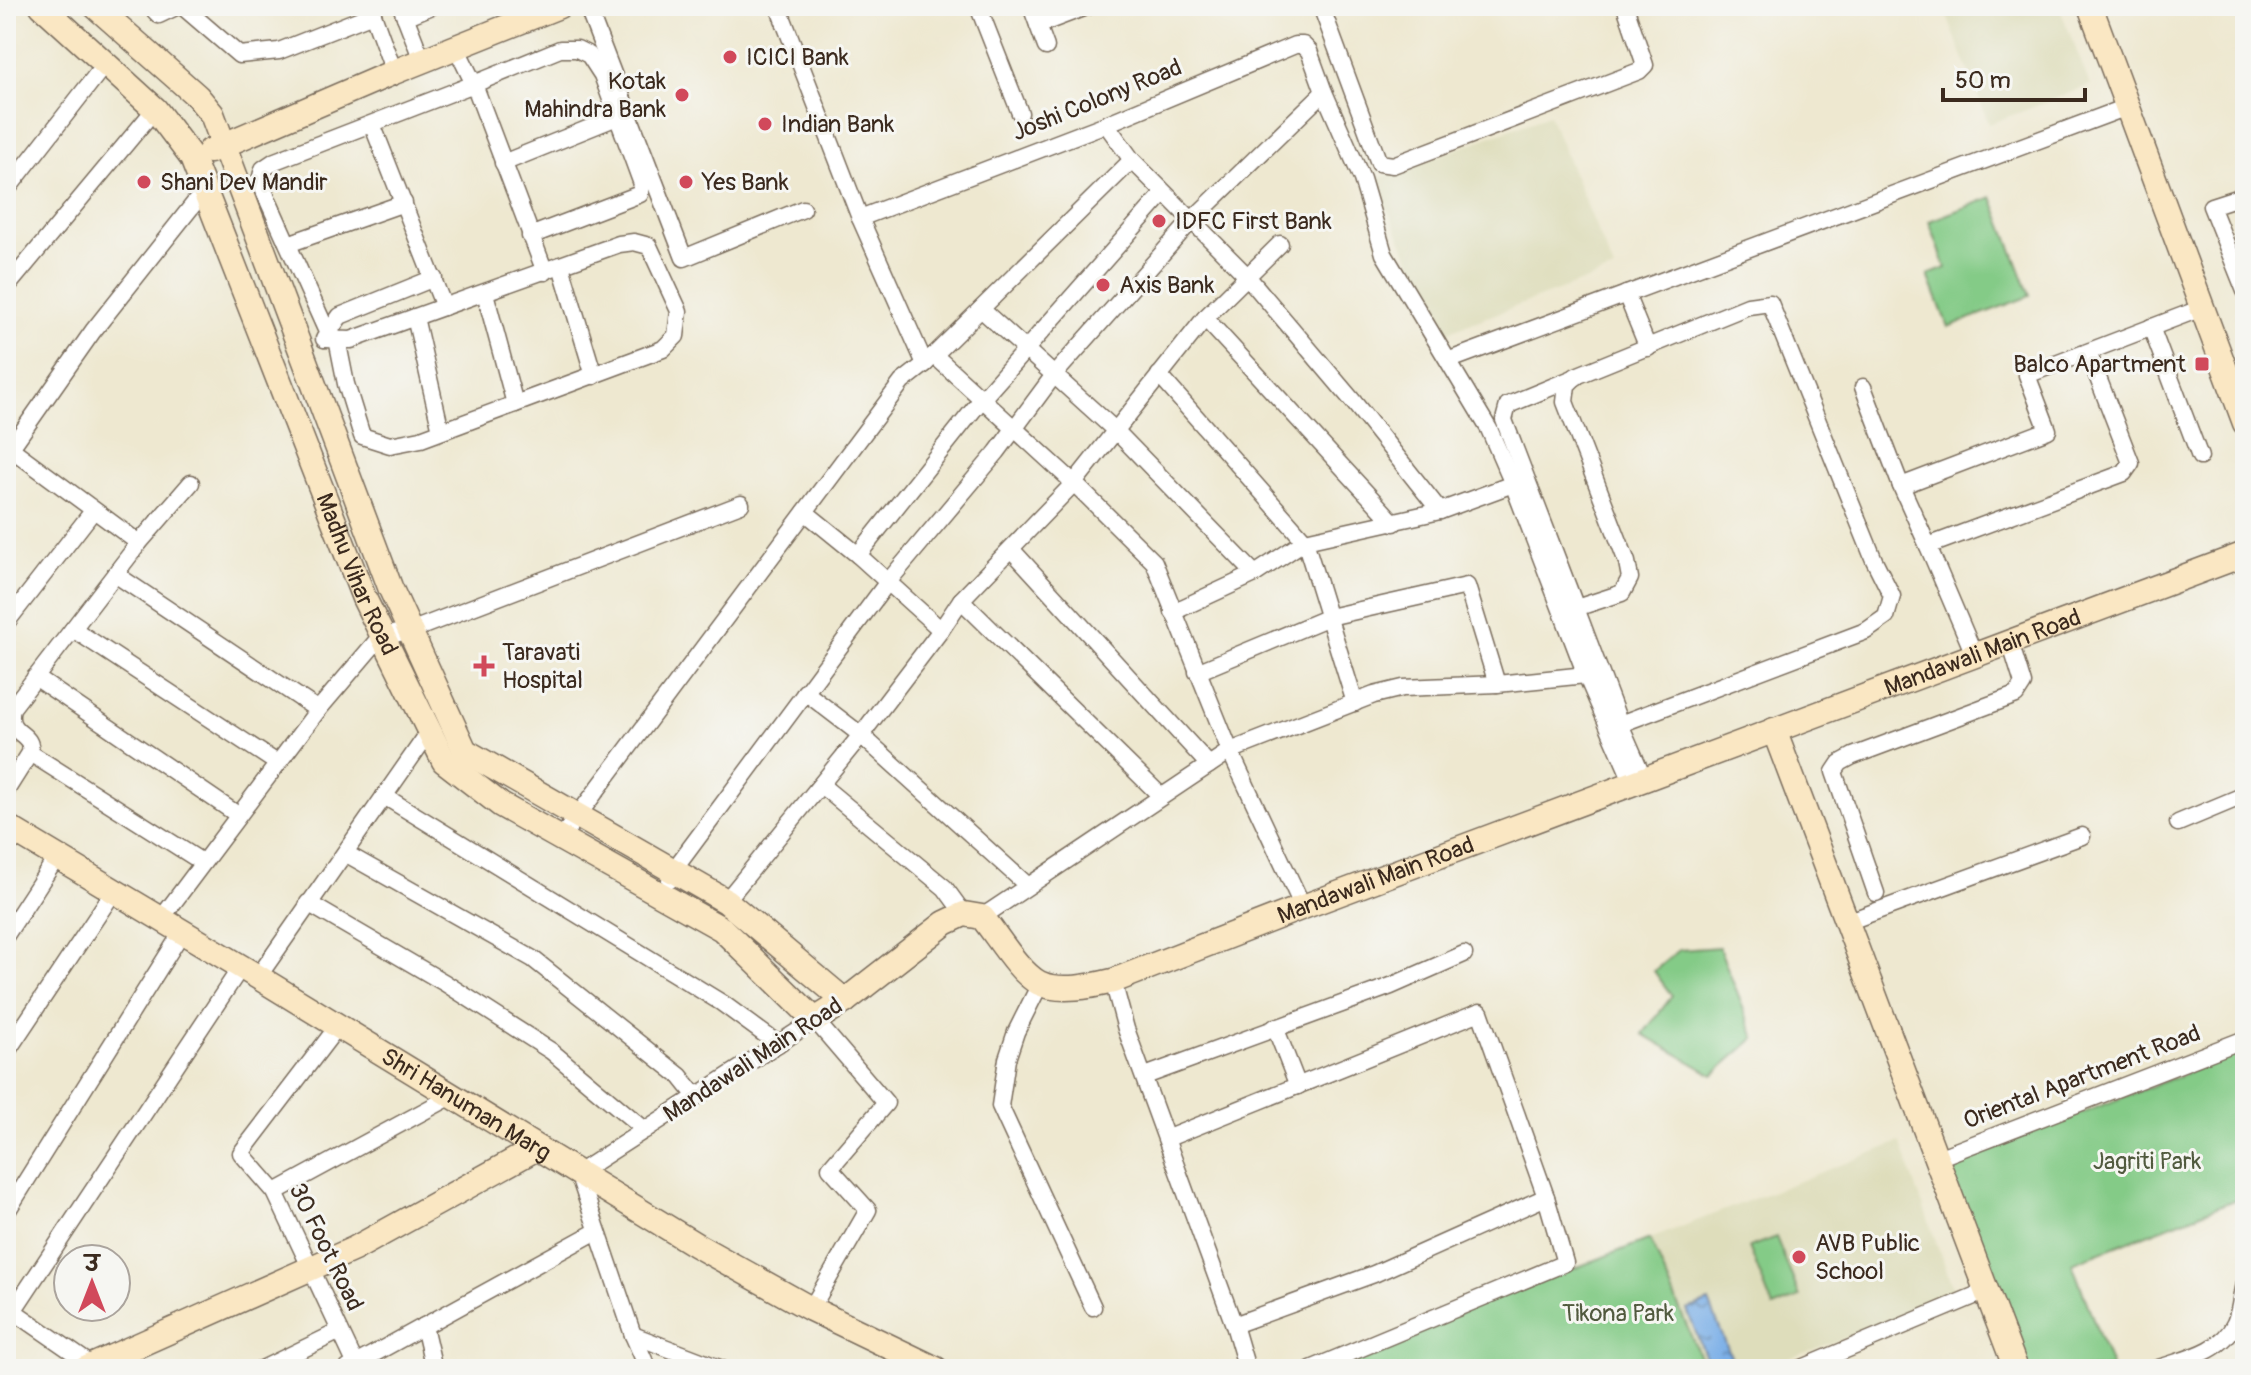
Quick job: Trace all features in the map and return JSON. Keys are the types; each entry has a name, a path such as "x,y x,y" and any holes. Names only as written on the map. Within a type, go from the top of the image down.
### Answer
{"street":[{"name":"Madhu Vihar Road","path":"42,6 155,109 192,158 381,636 429,732 501,805 722,929 815,1020"},
{"path":"62,24 79,6"},
{"name":"Madhu Vihar Road","path":"95,6 197,96 212,114 390,587 410,631 454,756"},
{"path":"150,6 159,15 180,6 239,55 279,51 371,10 394,72"},
{"path":"422,60 403,11 432,6"},
{"path":"192,158 422,60 559,6"},
{"path":"587,6 684,258 803,209"},
{"path":"778,6 860,218 930,359 982,399 1154,562 1230,751 1303,907"},
{"path":"978,6 1020,113"},
{"path":"1031,6 1046,47"},
{"path":"1038,25 1088,6"},
{"path":"1321,6 1379,163 1393,165 1639,71 1645,65 1644,55 1625,6"},
{"path":"2090,6 2245,423"},
{"name":"Joshi Colony Road","path":"860,218 1106,124 1295,45 1303,45 1309,51 1362,179 1384,254 1489,429 1586,675 1638,781"},
{"path":"456,47 474,84 545,272"},
{"path":"300,348 330,338 351,340 619,244 634,242 649,246 679,311 676,336 663,349 421,439 390,445 362,436 330,338 260,180 263,169 275,161 560,49 577,49 589,55 602,75 642,184 640,194 530,236"},
{"path":"6,191 105,64"},
{"path":"665,897 673,871 805,692 887,583 1054,375 1192,220 1324,92"},
{"path":"1450,360 2127,107"},
{"path":"6,288 155,109"},
{"path":"503,163 617,117"},
{"path":"372,124 444,307"},
{"path":"1106,124 1132,160 1246,275 1352,400 1440,511"},
{"path":"561,838 902,382 930,359 1132,160"},
{"path":"139,543 8,449 93,331 204,191"},
{"path":"858,555 982,399 1164,193"},
{"path":"2245,195 2211,206 2245,291"},
{"path":"288,244 404,203"},
{"path":"726,901 861,735 961,600 1074,483 1205,318 1280,244"},
{"path":"561,266 594,376"},
{"path":"330,338 340,316 434,278"},
{"path":"485,293 515,404"},
{"path":"1626,294 1648,348"},
{"path":"1620,724 1866,631 1886,617 1892,596 1874,560 1770,303 1748,306 1508,405 1504,420 1620,724 1638,781"},
{"path":"1901,486 2048,430 2027,375 2202,308"},
{"path":"981,309 1116,431 1255,574"},
{"path":"415,317 441,431"},
{"path":"1205,318 1394,523"},
{"path":"2151,327 2200,457"},
{"path":"1928,546 2124,473 2131,463 2088,352"},
{"path":"1159,375 1305,541 1355,703"},
{"path":"1576,376 1567,385 1565,402 1627,562 1630,578 1622,593 1576,608"},
{"path":"1863,387 1901,486 1974,654"},
{"path":"6,791 30,753 28,740 12,727 9,719 12,708 139,543 191,483"},
{"path":"1173,612 1255,574 1305,541 1440,511 1513,484"},
{"path":"6,1213 172,925 202,862 318,710 381,636 410,631 741,504"},
{"path":"6,623 93,511"},
{"path":"805,512 941,630"},
{"path":"1011,549 1209,765"},
{"name":"Mandawali Main Road","path":"1040,984 1090,986 1113,981 2245,554"},
{"path":"115,574 318,710"},
{"path":"1197,672 1329,617 1467,586 1497,684"},
{"path":"961,600 1161,796"},
{"path":"73,629 277,763"},
{"path":"1876,893 1834,772 1840,763 1853,756 2016,695 2023,684 2010,642"},
{"path":"973,916 1027,885 1230,751 1374,695 1403,688 1497,684 1586,675"},
{"path":"35,677 238,815"},
{"path":"805,692 861,735 1027,885"},
{"path":"1774,730 2016,1369"},
{"path":"429,732 308,903 250,972 10,1309 89,1368 354,1249 537,1148"},
{"path":"30,753 202,862"},
{"path":"454,756 577,816 726,901 845,1001"},
{"path":"821,785 945,888 1040,984 1016,1032 1007,1059 1000,1106 1093,1307"},
{"path":"2178,823 2245,795"},
{"path":"384,796 722,1003 778,1044"},
{"name":"Shri Hanuman Marg","path":"6,826 696,1245 811,1309 936,1369"},
{"path":"1847,922 2082,836"},
{"path":"345,853 533,959 680,1076 696,1096"},
{"path":"6,935 57,857"},
{"path":"6,1053 114,891"},
{"path":"308,903 445,983 551,1051 645,1130"},
{"name":"Mandawali Main Road","path":"578,1173 845,1001 945,923 973,916"},
{"path":"1145,1076 1391,986 1464,954"},
{"path":"1113,981 1126,1029 1168,1138 1247,1369"},
{"path":"1168,1138 1480,1012 1546,1197 1565,1263 1311,1369"},
{"path":"811,1309 868,1210 830,1168 886,1103 815,1020"},
{"name":"30 Foot Road","path":"338,1026 241,1153 275,1192 340,1331 353,1367"},
{"path":"1275,1027 1298,1086"},
{"name":"Oriental Apartment Road","path":"1935,1159 2245,1039"},
{"path":"275,1192 452,1096"},
{"path":"578,1173 633,1335 648,1369"},
{"path":"1234,1325 1374,1274 1546,1197"},
{"path":"353,1367 597,1231"},
{"path":"2156,1369 2212,1349 2227,1336 2236,1322 2245,1280"},
{"path":"1800,1369 1986,1291"},
{"path":"424,1326 434,1369"},
{"path":"262,1369 340,1331"},
{"path":"633,1335 722,1369"}],"shaded area":[{"path":"1943,6 2059,6 2090,85 1989,124"},
{"path":"1549,115 1614,270 1444,333 1374,180"},
{"name":"AVB Public School","path":"1900,1142 1956,1297 1760,1369 1705,1369 1650,1239"}],"green space":[{"path":"1992,197 2030,296 1948,327 1928,275 1946,268 1929,221"},
{"path":"1719,947 1755,1038 1713,1075 1643,1034 1672,996 1654,971 1679,950"},
{"name":"Jagriti Park","path":"2245,1050 2245,1196 2072,1263 2112,1369 2027,1369 1948,1165"},
{"path":"1776,1237 1800,1297 1773,1308 1749,1247"},
{"name":"Tikona Park","path":"1650,1239 1705,1369 1314,1369"}],"water":[{"path":"1709,1302 1732,1359 1710,1368 1687,1310"}],"place":[{"name":"ICICI Bank","path":"730,57"},
{"name":"Kotak Mahindra Bank","path":"682,95"},
{"name":"Indian Bank","path":"765,124"},
{"name":"Shani Dev Mandir","path":"144,182"},
{"name":"Yes Bank","path":"686,182"},
{"name":"IDFC First Bank","path":"1159,221"},
{"name":"Axis Bank","path":"1103,285"},
{"name":"Balco Apartment","path":"2202,364"},
{"name":"Taravati Hospital","path":"484,666"},
{"name":"AVB Public School","path":"1799,1257"}]}
